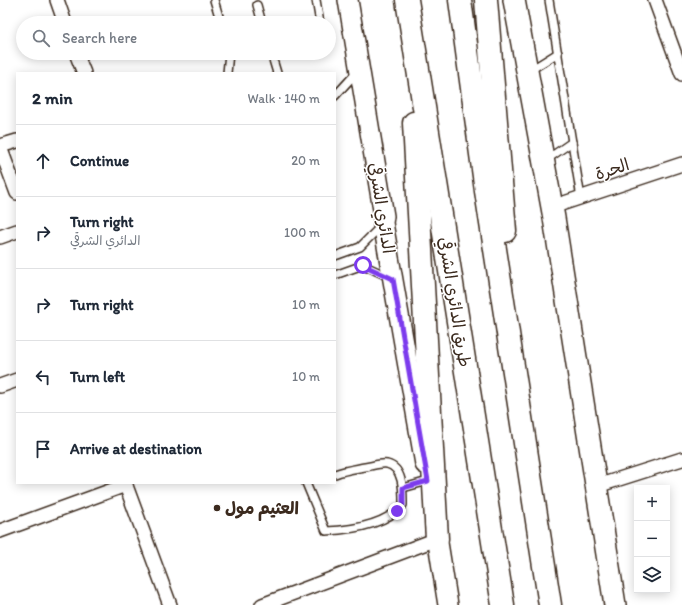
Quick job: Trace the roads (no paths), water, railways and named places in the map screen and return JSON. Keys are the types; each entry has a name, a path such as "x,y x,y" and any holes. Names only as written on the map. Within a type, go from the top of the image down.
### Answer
{"highway":[{"path":"460,0 486,191 550,605"},
{"path":"486,0 520,412"},
{"path":"407,1 437,539"},
{"name":"طريق الدائري الشرقي","path":"407,1 503,605"}],"main road":[{"name":"الدائري الشرقي","path":"348,0 384,216 383,223 448,605"},
{"path":"514,0 552,207 598,486 615,605"}],"street":[{"path":"57,0 63,16"},
{"path":"654,0 682,74"},
{"path":"79,60 84,72"},
{"path":"16,140 0,147 16,190"},
{"name":"الحرة","path":"552,207 682,164"},
{"path":"0,237 16,231"},
{"path":"0,386 16,380"},
{"path":"598,486 682,459"},
{"path":"0,531 125,484 170,605"},
{"path":"262,605 437,539"}],"lane":[{"path":"214,0 219,16"},
{"path":"316,0 319,16"},
{"path":"549,0 581,198"},
{"path":"257,5 260,16"},
{"path":"527,72 558,53"},
{"path":"227,72 228,60"},
{"path":"273,60 277,72"},
{"path":"336,95 359,71"},
{"path":"544,161 572,142"},
{"path":"336,256 360,247 383,223"},
{"path":"336,275 363,265 393,279"},
{"path":"309,484 326,531 337,531 359,527 382,520 397,511 403,505 403,488 400,478 396,470 388,464 342,471 336,474"},
{"path":"403,488 428,481"}],"place":[{"name":"العثيم مول","path":"217,508"}]}
